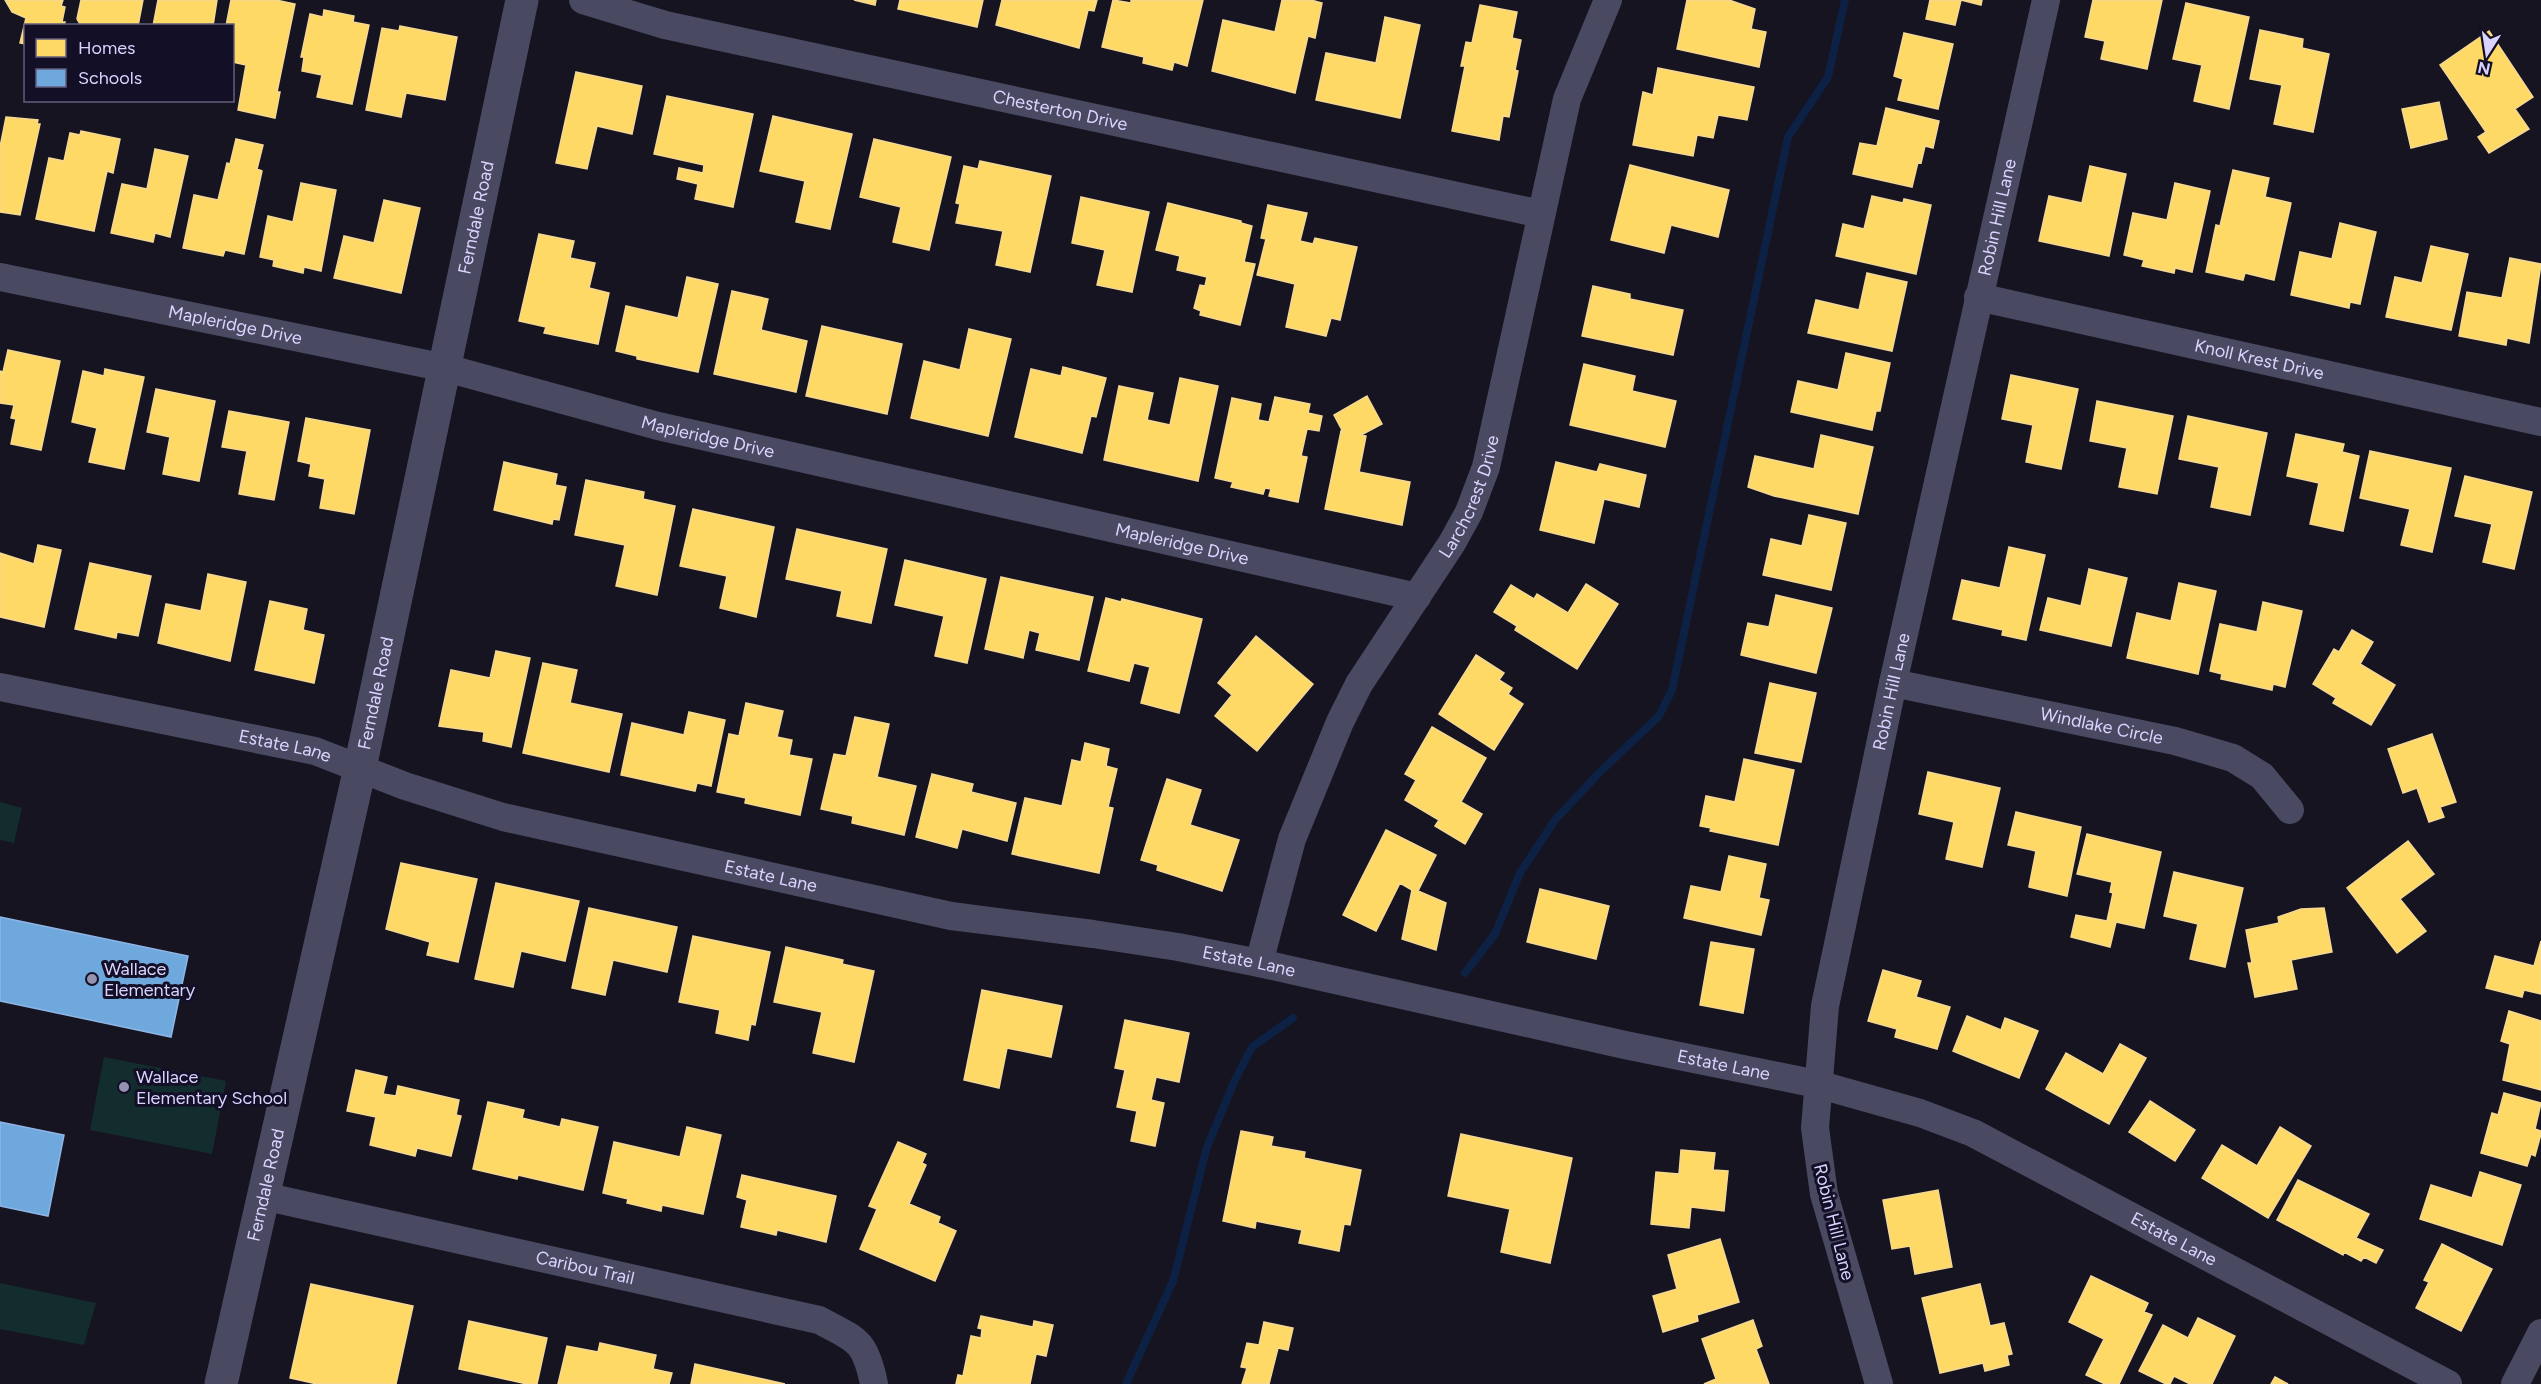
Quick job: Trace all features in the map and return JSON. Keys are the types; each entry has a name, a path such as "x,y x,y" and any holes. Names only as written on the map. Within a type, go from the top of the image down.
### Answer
{"street":[{"name":"Ferndale Road","path":"221,1384 360,768 522,0"},
{"name":"Chesterton Drive","path":"583,0 665,26 1541,214"},
{"name":"Larchcrest Drive","path":"1259,963 1292,839 1331,744 1359,684 1417,597 1469,512 1486,467 1567,99 1608,0"},
{"name":"Robin Hill Lane","path":"1879,1384 1824,1194 1815,1128 1825,1006 1893,683 2046,0"},
{"name":"Mapleridge Drive","path":"0,277 446,368 658,426 1417,597"},
{"name":"Knoll Krest Drive","path":"1978,297 2541,422"},
{"name":"Windlake Circle","path":"1893,683 2175,741 2233,758 2262,776 2290,810"},
{"name":"Estate Lane","path":"0,687 315,751 405,786 503,817 951,916 1114,937 1259,963 1625,1045 1817,1084 1920,1113 1973,1133 2448,1384"},
{"name":"Caribou Trail","path":"263,1196 819,1320 859,1341 870,1364 874,1384"},
{"path":"2515,1384 2541,1333"}],"green space":[{"path":"0,802 22,808 14,843 0,840"},
{"path":"104,1057 226,1081 212,1154 90,1130"},
{"path":"0,1283 96,1303 84,1345 0,1329"}],"building: Homes":[{"path":"5,0 63,0 61,6 65,7 62,22 65,22 64,24 25,24 26,18 12,12"},
{"path":"81,0 143,0 138,24 80,24 77,19"},
{"path":"158,0 217,0 213,24 153,24"},
{"path":"231,0 276,0 295,4 277,92 280,92 275,118 238,110 246,65 234,62 234,24 226,24"},
{"path":"854,0 876,0 875,5"},
{"path":"900,0 983,0 977,27 898,9"},
{"path":"1002,0 1097,0 1094,11 1088,10 1079,48 996,25"},
{"path":"1113,0 1131,3 1131,0 1203,0 1187,66 1174,62 1172,70 1143,63 1144,57 1102,47"},
{"path":"1282,0 1311,0 1322,3 1315,38 1308,36 1295,93 1212,71 1223,20 1275,32"},
{"path":"1687,0 1729,0 1755,9 1751,29 1766,32 1759,67 1677,49"},
{"path":"1930,0 1961,0 1955,25 1926,19"},
{"path":"1961,0 1982,0 1981,5"},
{"path":"2093,0 2162,0 2147,69 2101,59 2105,41 2085,37"},
{"path":"2186,3 2249,17 2229,109 2194,101 2202,65 2173,59"},
{"path":"1480,5 1517,12 1512,38 1521,40 1515,70 1518,71 1509,117 1503,116 1499,140 1452,131 1465,66 1461,66 1466,42 1472,43"},
{"path":"324,10 354,16 353,22 369,25 352,104 317,97 322,75 302,71 304,57 301,57 310,14 323,17"},
{"path":"1385,17 1420,25 1400,118 1316,100 1326,53 1376,63"},
{"path":"24,26 24,44 20,43"},
{"path":"400,26 457,37 445,100 406,93 401,117 366,110 382,28 399,31"},
{"path":"2260,30 2303,39 2302,48 2329,54 2313,132 2274,124 2282,85 2250,79"},
{"path":"2489,31 2533,97 2515,109 2529,129 2489,153 2478,137 2486,132 2440,65"},
{"path":"1904,33 1953,44 1938,109 1898,100 1903,79 1894,76"},
{"path":"1658,68 1754,87 1747,120 1718,115 1713,138 1697,135 1693,156 1633,145 1643,92 1653,95"},
{"path":"576,72 642,86 632,134 597,126 587,169 556,163"},
{"path":"667,96 753,114 733,207 695,199 698,184 677,179 679,168 703,173 704,165 654,154"},
{"path":"2439,102 2447,139 2411,148 2402,109"},
{"path":"1886,108 1939,121 1933,148 1925,146 1921,163 1918,162 1912,187 1853,174 1860,143 1877,146"},
{"path":"773,116 852,134 830,229 796,222 805,181 760,171"},
{"path":"6,117 38,120 37,124 40,124 20,215 0,212 0,147"},
{"path":"81,131 120,139 113,173 107,171 94,231 36,219 49,158 64,161 70,133 80,135"},
{"path":"236,139 263,145 257,169 262,171 244,254 225,250 223,256 183,248 194,195 218,200 227,163 230,164"},
{"path":"874,139 951,157 929,250 893,242 901,207 860,197"},
{"path":"155,149 188,156 170,237 155,233 153,242 111,233 122,184 147,189"},
{"path":"980,161 1051,176 1030,272 996,265 1003,231 956,223 960,204 956,203 964,166 978,169"},
{"path":"1630,165 1729,190 1718,237 1671,225 1664,253 1611,240"},
{"path":"2090,166 2126,174 2109,256 2039,241 2049,196 2082,203"},
{"path":"2233,170 2269,178 2265,197 2291,203 2274,280 2245,273 2243,280 2206,272 2216,225 2220,226"},
{"path":"301,183 336,190 321,271 304,267 303,273 273,266 274,260 260,257 268,216 293,222"},
{"path":"2175,183 2210,191 2192,272 2175,268 2174,273 2142,266 2144,260 2124,255 2133,213 2167,220"},
{"path":"1872,196 1903,203 1904,199 1931,205 1916,274 1836,256 1843,224 1864,229"},
{"path":"1081,197 1149,212 1132,292 1097,285 1105,250 1072,243"},
{"path":"384,200 420,208 401,293 334,278 344,236 374,243"},
{"path":"1168,203 1241,221 1241,223 1252,226 1244,262 1255,264 1240,325 1200,315 1201,311 1194,308 1200,285 1205,286 1207,277 1177,270 1180,256 1156,250"},
{"path":"1268,205 1307,213 1300,241 1313,244 1315,238 1357,247 1340,320 1331,318 1326,336 1286,327 1295,284 1257,275 1266,239 1261,238"},
{"path":"2340,223 2376,232 2360,304 2350,302 2349,308 2291,295 2300,252 2332,259"},
{"path":"539,234 574,241 570,258 595,263 589,288 609,293 598,344 544,333 546,327 519,321"},
{"path":"2431,246 2468,254 2451,330 2386,317 2395,277 2422,283"},
{"path":"2510,258 2541,264 2529,343 2507,338 2506,345 2459,336 2467,292 2502,298"},
{"path":"1867,273 1907,282 1892,351 1808,333 1816,300 1859,310"},
{"path":"687,277 718,284 698,372 637,359 637,356 616,351 626,306 678,318"},
{"path":"1593,286 1630,294 1630,299 1683,310 1673,355 1582,336"},
{"path":"732,291 768,299 761,330 807,341 796,392 714,374"},
{"path":"822,326 902,344 887,414 806,396"},
{"path":"969,329 1011,339 988,436 911,418 924,361 960,370"},
{"path":"8,350 60,361 41,450 11,444 16,419 11,418 14,405 0,403 0,371 3,372"},
{"path":"1846,353 1890,363 1880,411 1876,411 1872,430 1791,412 1798,381 1838,390"},
{"path":"1584,364 1635,376 1632,391 1676,401 1665,447 1570,425"},
{"path":"1063,367 1106,378 1096,417 1091,416 1082,453 1015,437 1031,369 1061,376"},
{"path":"105,369 144,377 124,469 89,462 97,428 72,422 83,371 104,376"},
{"path":"2011,375 2078,389 2061,469 2026,462 2033,425 2002,419"},
{"path":"1180,378 1218,386 1198,481 1104,460 1119,386 1153,393 1147,420 1170,425"},
{"path":"156,389 215,401 199,481 163,474 170,437 147,432"},
{"path":"1367,396 1382,424 1361,435 1366,436 1359,472 1410,482 1402,525 1325,509 1341,431 1343,432 1334,415"},
{"path":"1275,397 1310,404 1308,413 1322,416 1319,431 1307,429 1301,456 1307,457 1298,502 1269,496 1271,489 1265,488 1263,494 1231,487 1233,482 1215,478 1232,398 1261,404 1258,420 1269,422"},
{"path":"2097,401 2173,416 2157,494 2119,487 2127,448 2090,441"},
{"path":"229,411 289,422 274,500 239,494 247,451 222,447"},
{"path":"2188,416 2267,433 2250,515 2211,507 2219,467 2179,459"},
{"path":"306,418 370,430 354,514 320,508 325,479 309,476 311,464 298,461"},
{"path":"2296,434 2344,444 2342,452 2359,456 2343,531 2310,524 2319,483 2287,476"},
{"path":"1821,435 1873,447 1858,514 1774,496 1748,487 1755,456 1814,469"},
{"path":"2370,451 2451,468 2432,552 2401,545 2410,509 2360,498"},
{"path":"504,462 557,474 555,485 566,487 559,520 553,519 552,524 494,510"},
{"path":"1556,462 1597,472 1600,464 1646,475 1639,507 1604,499 1594,543 1540,530"},
{"path":"2465,476 2532,492 2514,569 2483,562 2492,524 2455,516"},
{"path":"586,480 644,492 643,499 675,506 657,595 616,586 625,545 575,535"},
{"path":"693,509 774,527 756,617 720,608 727,576 680,566"},
{"path":"1809,515 1846,523 1831,590 1763,575 1771,539 1802,546"},
{"path":"797,529 887,549 871,623 837,616 842,591 786,579"},
{"path":"38,545 61,550 44,627 0,617 0,553 34,564"},
{"path":"2009,547 2045,555 2026,640 2002,635 2003,630 1953,619 1962,580 2000,588"},
{"path":"905,560 986,579 967,663 935,656 944,616 895,605"},
{"path":"90,563 151,576 138,636 117,632 116,638 75,629"},
{"path":"2089,569 2127,578 2111,646 2040,630 2048,598 2081,606"},
{"path":"208,574 246,582 230,661 158,643 166,604 201,611"},
{"path":"1001,577 1093,597 1079,660 1036,650 1040,633 1029,630 1023,658 985,649"},
{"path":"2179,583 2216,591 2198,674 2127,658 2137,613 2171,621"},
{"path":"1586,584 1618,604 1577,669 1515,630 1517,626 1494,612 1511,585 1534,599 1537,594 1568,613"},
{"path":"1776,595 1832,608 1816,673 1741,655 1748,623 1769,627"},
{"path":"1106,598 1121,602 1122,599 1202,619 1179,713 1141,703 1150,667 1134,663 1129,681 1088,671"},
{"path":"270,601 307,609 303,630 324,635 314,683 255,670"},
{"path":"2263,602 2302,611 2285,687 2273,684 2272,690 2221,679 2222,674 2210,671 2220,624 2257,632"},
{"path":"2352,630 2373,642 2360,664 2395,685 2371,725 2333,703 2336,698 2313,684 2334,649 2339,652"},
{"path":"1256,636 1313,684 1257,751 1215,716 1232,695 1218,683"},
{"path":"496,651 530,658 511,747 483,741 484,732 439,726 451,670 490,678"},
{"path":"1476,655 1504,673 1499,680 1512,688 1508,694 1523,704 1494,750 1439,714"},
{"path":"543,663 577,670 570,703 622,714 609,772 523,753"},
{"path":"1770,683 1816,693 1801,762 1755,753"},
{"path":"746,703 783,711 777,737 792,740 789,755 812,759 800,815 745,803 746,798 717,792 729,734 739,736"},
{"path":"689,712 725,720 711,786 697,783 695,791 621,775 632,723 684,735"},
{"path":"855,717 889,724 877,777 916,786 904,835 852,823 853,816 821,809 834,754 846,756"},
{"path":"1432,727 1486,758 1461,802 1482,814 1465,844 1435,826 1439,820 1405,800 1416,780 1405,774"},
{"path":"2432,734 2456,802 2440,807 2444,817 2429,822 2417,788 2403,793 2388,749"},
{"path":"1085,743 1109,749 1106,766 1117,769 1108,807 1113,808 1099,873 1012,854 1025,798 1062,806 1072,760 1081,762"},
{"path":"1744,759 1794,770 1778,845 1710,831 1711,828 1700,826 1706,796 1735,802"},
{"path":"1928,772 2000,788 1982,867 1946,859 1954,822 1919,814"},
{"path":"932,774 973,784 971,792 1016,803 1007,841 962,829 957,848 916,837"},
{"path":"1167,779 1201,790 1190,825 1239,840 1222,891 1157,870 1158,865 1141,860"},
{"path":"2016,812 2081,827 2067,896 2029,887 2036,851 2008,845"},
{"path":"1386,830 1436,855 1418,891 1446,903 1436,950 1402,939 1412,890 1400,883 1376,931 1343,915"},
{"path":"2087,834 2161,852 2144,928 2116,922 2110,947 2071,937 2076,915 2107,921 2113,893 2110,892 2112,882 2077,874"},
{"path":"2408,841 2434,874 2400,899 2426,931 2397,953 2347,888"},
{"path":"1729,856 1766,864 1759,898 1769,900 1761,935 1684,918 1691,886 1721,892"},
{"path":"401,863 477,879 458,962 427,955 430,942 386,929"},
{"path":"2174,872 2243,888 2225,967 2190,959 2198,924 2164,916"},
{"path":"496,883 579,901 565,961 521,951 513,987 475,979"},
{"path":"1540,889 1609,906 1596,959 1527,942"},
{"path":"589,908 677,927 667,972 613,960 605,995 572,988"},
{"path":"2324,908 2332,952 2291,960 2297,989 2255,997 2248,963 2252,963 2246,930 2279,923 2278,917 2301,909"},
{"path":"693,936 770,952 755,1025 751,1024 748,1040 716,1033 720,1010 679,1002"},
{"path":"2541,941 2541,994 2524,990 2522,997 2486,988 2495,956 2534,966"},
{"path":"1711,942 1754,949 1743,1013 1700,1005"},
{"path":"786,947 843,960 842,964 874,971 854,1062 813,1053 822,1012 774,1002"},
{"path":"1883,970 1921,981 1916,997 1950,1007 1937,1049 1895,1037 1897,1029 1868,1021"},
{"path":"982,990 1062,1006 1051,1057 1007,1048 999,1088 964,1080"},
{"path":"2509,1011 2541,1021 2541,1090 2503,1080 2510,1044 2501,1041"},
{"path":"1967,1016 2001,1030 2005,1018 2038,1031 2019,1078 1953,1051"},
{"path":"1125,1020 1189,1033 1179,1082 1156,1077 1151,1100 1164,1103 1155,1146 1131,1141 1137,1111 1117,1107 1125,1070 1115,1068"},
{"path":"2120,1044 2146,1058 2109,1124 2046,1089 2066,1053 2103,1074"},
{"path":"356,1070 387,1077 383,1094 396,1096 398,1086 459,1100 456,1115 461,1116 451,1156 417,1148 415,1156 370,1145 376,1117 347,1111"},
{"path":"2504,1093 2541,1103 2535,1129 2541,1131 2541,1134 2535,1156 2531,1154 2527,1166 2481,1153 2492,1113 2498,1115"},
{"path":"2150,1101 2195,1130 2175,1161 2129,1132"},
{"path":"488,1102 524,1110 522,1118 560,1127 562,1119 598,1127 583,1190 518,1175 517,1179 473,1169"},
{"path":"687,1127 721,1135 703,1214 662,1205 661,1211 627,1203 628,1199 603,1193 614,1142 680,1157"},
{"path":"2280,1127 2311,1146 2268,1218 2202,1178 2222,1145 2257,1166"},
{"path":"1241,1131 1273,1137 1271,1146 1305,1152 1304,1158 1361,1170 1350,1225 1344,1224 1339,1251 1299,1243 1302,1230 1256,1221 1255,1228 1223,1221"},
{"path":"1461,1134 1572,1158 1550,1263 1501,1252 1510,1209 1448,1196"},
{"path":"898,1142 926,1154 922,1163 926,1165 909,1204 940,1217 938,1223 956,1231 935,1281 860,1249 877,1209 869,1206"},
{"path":"1681,1150 1715,1153 1713,1170 1728,1171 1724,1211 1691,1207 1689,1228 1651,1224 1656,1172 1679,1174"},
{"path":"2480,1172 2521,1185 2502,1245 2420,1219 2431,1185 2472,1198"},
{"path":"742,1175 836,1196 826,1242 777,1230 776,1235 741,1227 747,1200 737,1197"},
{"path":"2298,1180 2369,1214 2356,1238 2383,1250 2376,1263 2364,1257 2361,1261 2344,1252 2343,1255 2277,1220"},
{"path":"1938,1190 1952,1267 1915,1274 1910,1246 1892,1249 1883,1200"},
{"path":"1720,1239 1739,1302 1697,1315 1698,1321 1663,1332 1653,1296 1677,1289 1668,1255"},
{"path":"2442,1244 2492,1269 2461,1331 2416,1308 2429,1282 2424,1280"},
{"path":"2091,1276 2148,1303 2144,1312 2152,1315 2119,1384 2105,1384 2086,1375 2104,1339 2069,1322"},
{"path":"311,1284 413,1306 396,1384 317,1384 290,1378"},
{"path":"1980,1284 1990,1326 2004,1323 2012,1354 2007,1355 2009,1365 1985,1371 1983,1363 1940,1373 1922,1298"},
{"path":"981,1316 1033,1327 1034,1321 1053,1325 1046,1356 1036,1354 1030,1384 956,1384 958,1375 963,1376 971,1336 981,1338 982,1329 978,1328"},
{"path":"2198,1318 2235,1336 2212,1384 2190,1384 2174,1376 2170,1384 2166,1384 2139,1371 2163,1325 2188,1338"},
{"path":"1753,1320 1762,1346 1756,1349 1769,1384 1704,1384 1716,1379 1702,1339"},
{"path":"469,1321 547,1338 537,1384 527,1384 459,1369"},
{"path":"1264,1322 1293,1328 1288,1350 1278,1348 1269,1384 1242,1384 1247,1368 1241,1367 1247,1343 1259,1345"},
{"path":"600,1343 656,1355 653,1369 672,1373 669,1384 558,1384 567,1346 598,1352"},
{"path":"695,1364 785,1384 691,1384"},
{"path":"2275,1377 2288,1384 2271,1384"}],"building: Schools":[{"name":"Wallace Elementary","path":"0,917 188,956 171,1037 0,1001"},
{"path":"0,1122 64,1135 48,1216 0,1206"}],"waterway":[{"path":"1465,973 1495,934 1520,873 1555,820 1600,772 1659,716 1672,690 1788,137 1828,77 1845,0"},
{"path":"1126,1384 1173,1281 1207,1147 1234,1082 1252,1047 1293,1018"}],"place":[{"name":"Wallace Elementary","path":"92,979"},
{"name":"Wallace Elementary School","path":"124,1087"}]}
